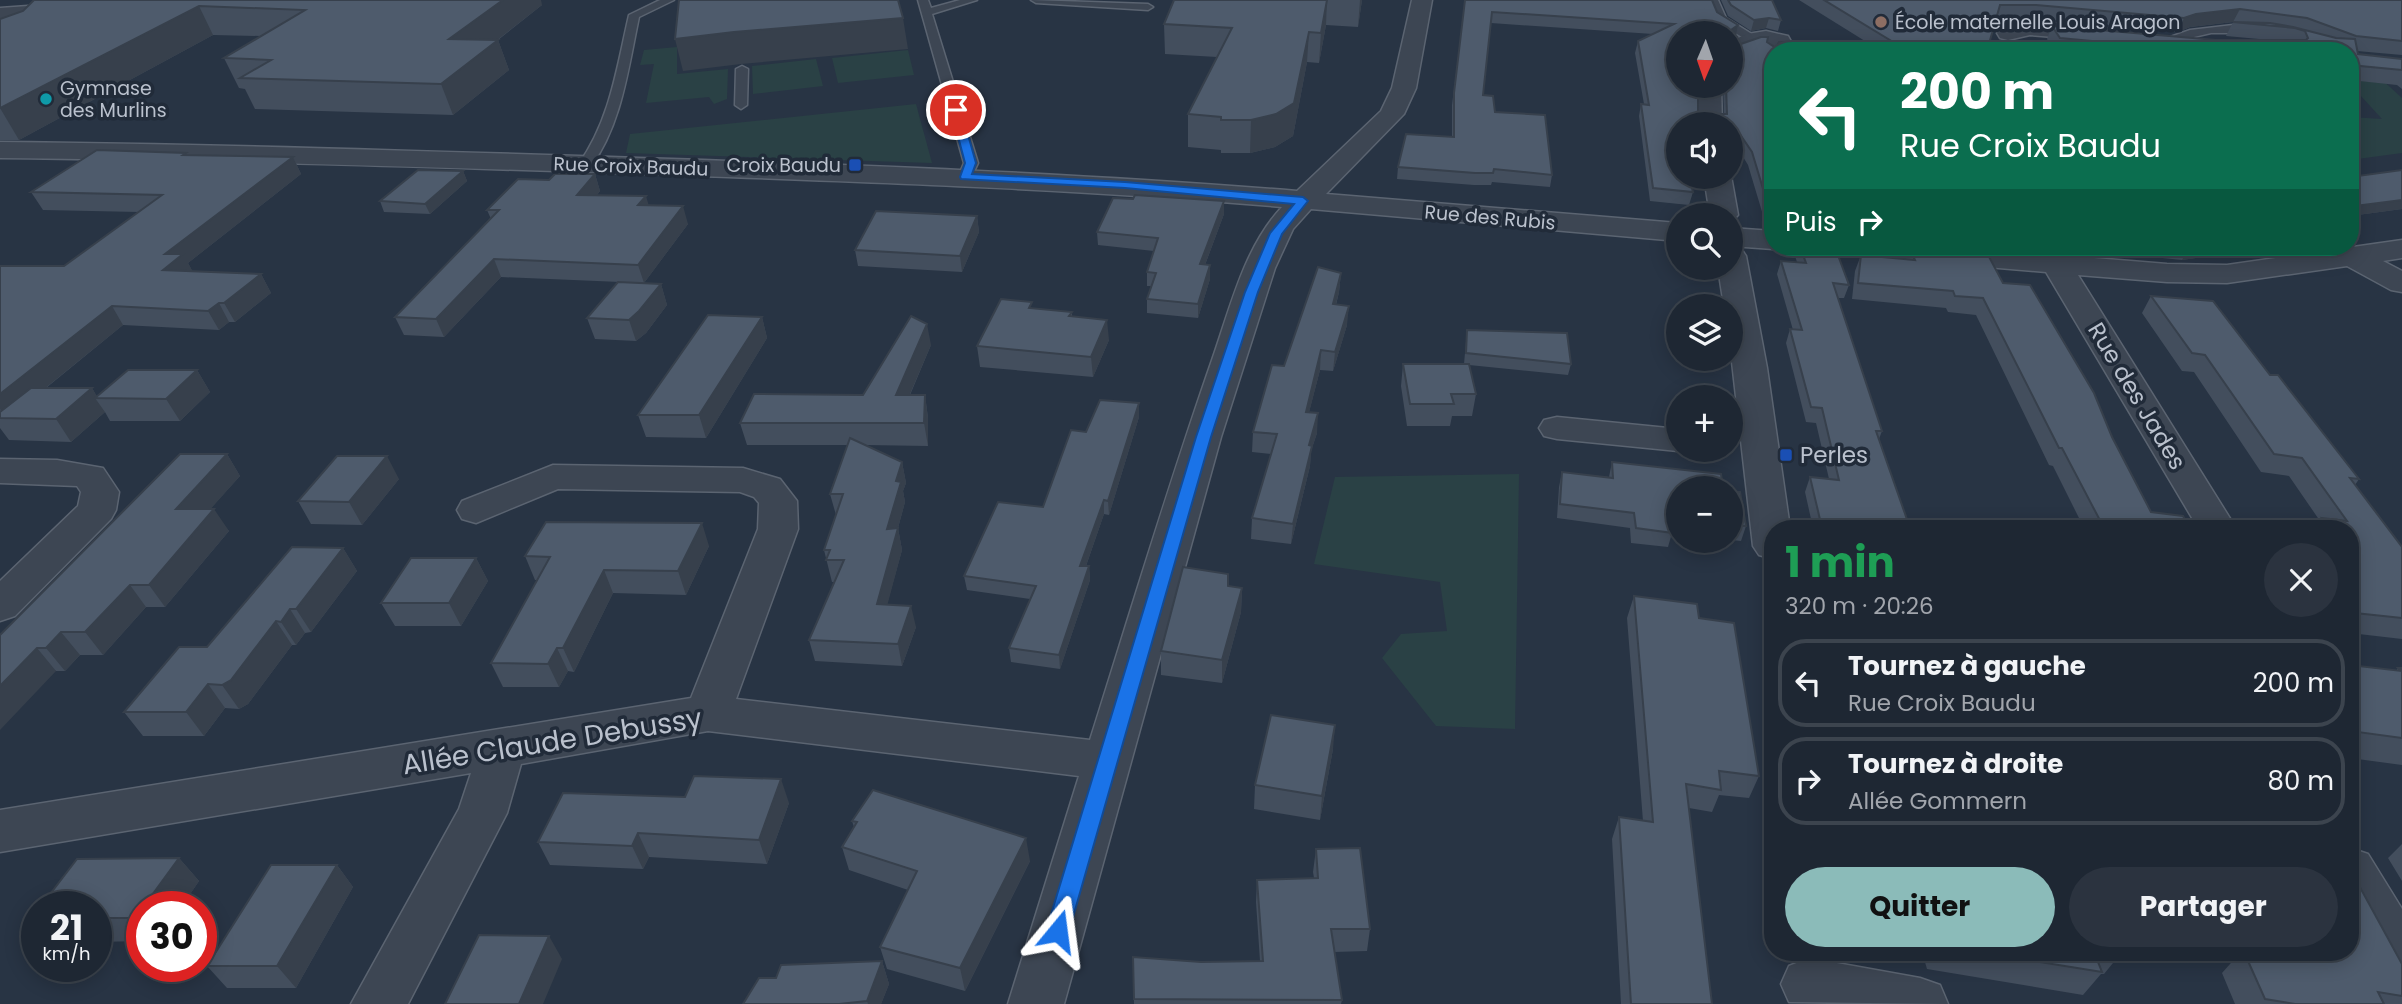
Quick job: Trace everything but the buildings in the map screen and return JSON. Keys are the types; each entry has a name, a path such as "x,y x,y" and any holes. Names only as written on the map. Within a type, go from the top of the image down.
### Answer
{"street":[{"path":"1036,1004 1203,437 1260,268 1276,233 1303,201 1392,114 1406,79 1422,0"},
{"path":"0,14 35,6"},
{"path":"0,36 35,6"},
{"path":"2008,33 2030,28 2168,40 2267,40"},
{"path":"1743,43 1751,38 1769,37 1780,42"},
{"name":"Rue Croix Baudu","path":"0,149 38,148 965,177 1125,185 1303,201"},
{"path":"0,172 38,148"},
{"name":"Rue des Rubis","path":"1303,201 1666,231"},
{"path":"1743,238 1764,239"},
{"path":"2359,255 2402,250"},
{"path":"1968,256 2167,272 2227,274 2351,256 2402,284"},
{"name":"Rue des Jades","path":"2056,263 2212,520"},
{"path":"1735,280 1750,368 1745,447 1766,520"},
{"path":"1557,428 1666,439"},
{"path":"0,471 57,472 90,476 100,492 97,510 0,606"},
{"path":"476,510 553,477 743,480 767,488 778,501 778,529 708,713"},
{"name":"Allée Claude Debussy","path":"0,831 708,713 1107,761"},
{"path":"379,1004 482,813 502,749"},
{"path":"2359,885 2402,957"},
{"path":"1809,980 1920,1004"}],"lane":[{"path":"585,164 596,153 607,127 634,15 669,0"},
{"path":"965,177 971,163 925,6 972,0"},
{"path":"1036,0 1148,6"},
{"path":"1713,0 1721,20 1751,38"},
{"path":"741,105 742,69"}],"green space":[{"path":"677,47 677,74 728,69 727,99 714,104 709,97 646,103 654,64 640,65 644,50"},
{"path":"908,50 914,75 838,83 832,58"},
{"path":"816,59 823,86 753,94 752,66"},
{"path":"2359,75 2379,77 2402,98 2402,153 2359,159 2359,118 2382,119 2359,94"},
{"path":"916,104 932,163 626,153 630,134"},
{"path":"1519,474 1515,729 1436,726 1382,658 1401,634 1447,631 1440,582 1314,564 1335,477"}],"place":[{"name":"École maternelle Louis Aragon","path":"1881,22"},
{"name":"Gymnase des Murlins","path":"46,99"},
{"name":"Croix Baudu","path":"855,165"},
{"name":"Perles","path":"1786,455"}],"route":[{"path":"956,110 971,163 965,177 1125,185 1303,201 1280,226 1260,268 1203,437 1058,931"}]}
